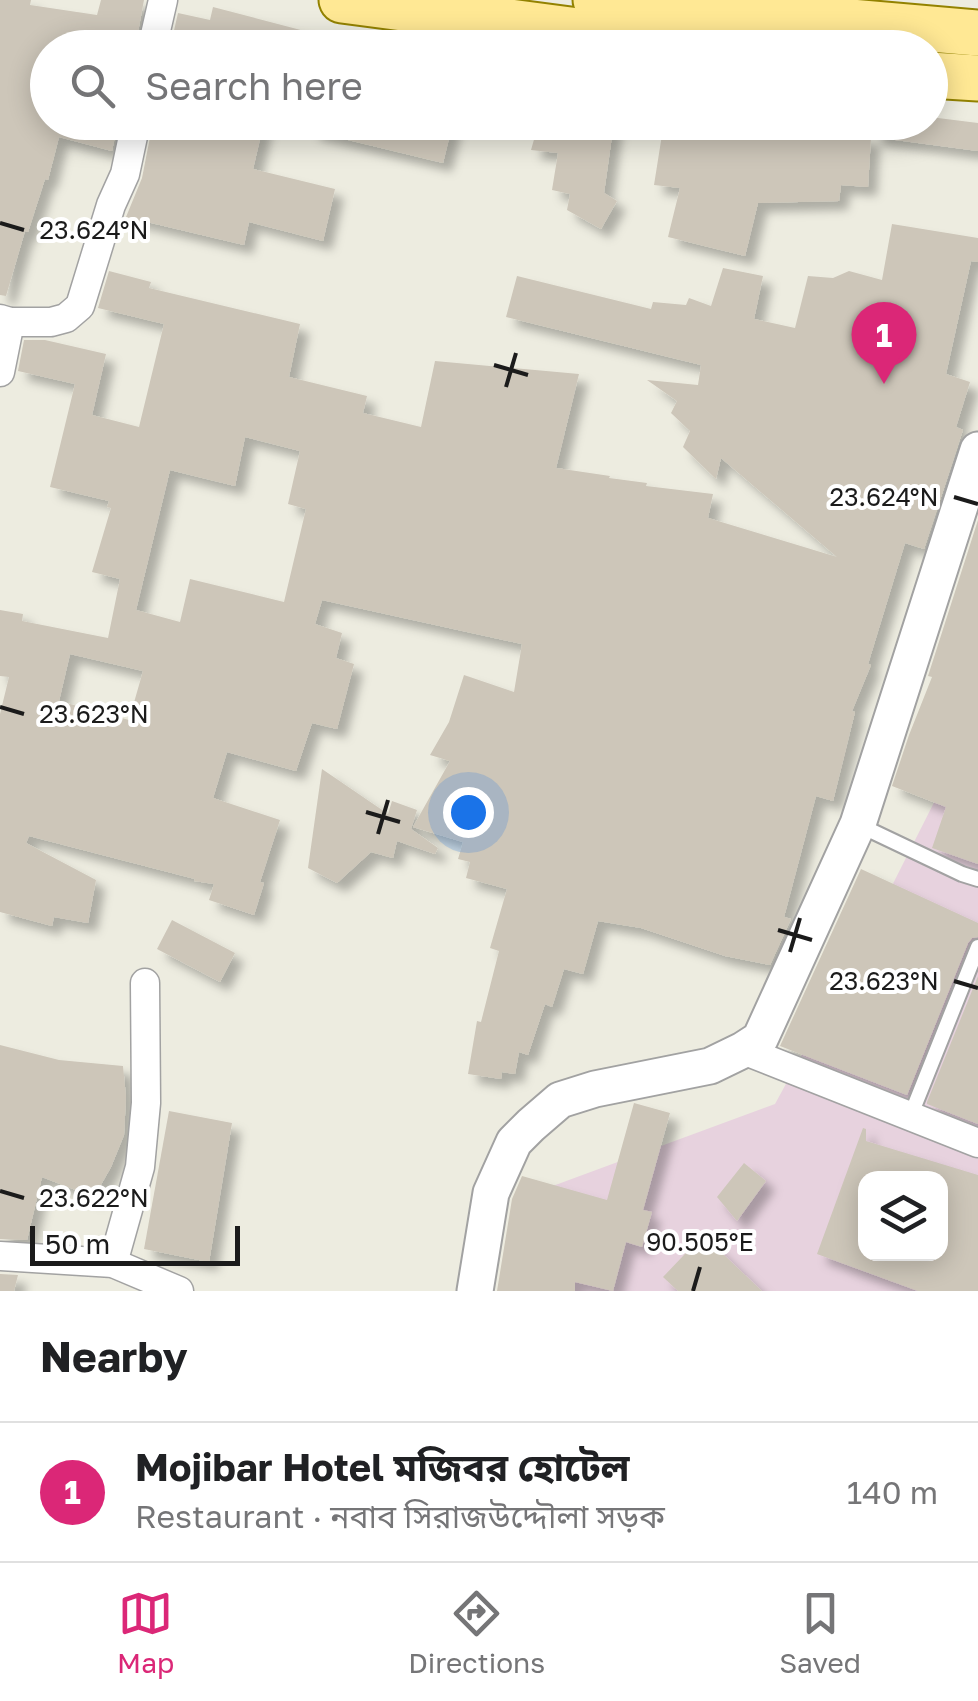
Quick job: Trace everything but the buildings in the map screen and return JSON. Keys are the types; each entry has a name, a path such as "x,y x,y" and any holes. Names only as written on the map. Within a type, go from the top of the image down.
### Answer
{"main road":[{"path":"342,0 570,30"},
{"path":"596,0 943,30"},
{"path":"948,30 978,33"},
{"path":"948,76 978,78"}],"street":[{"path":"156,30 163,0"},
{"path":"0,372 5,320 50,322 66,318 80,306 111,204 125,174 132,140"},
{"path":"475,1291 491,1193 514,1142 531,1125 560,1100 710,1066 760,1038 858,824 978,450"},
{"path":"114,1263 140,1167 146,1103 145,983"},
{"path":"743,1050 978,1144"},
{"path":"0,1256 114,1263 179,1291"}],"lane":[{"path":"858,824 978,879"},
{"path":"910,1118 978,948"}],"shaded area":[{"path":"978,673 978,1291 545,1291 550,1187 775,1104 865,939 955,761"}],"place":[{"name":"Mojibar Hotel মজিবর হোটেল","path":"884,384"}]}
